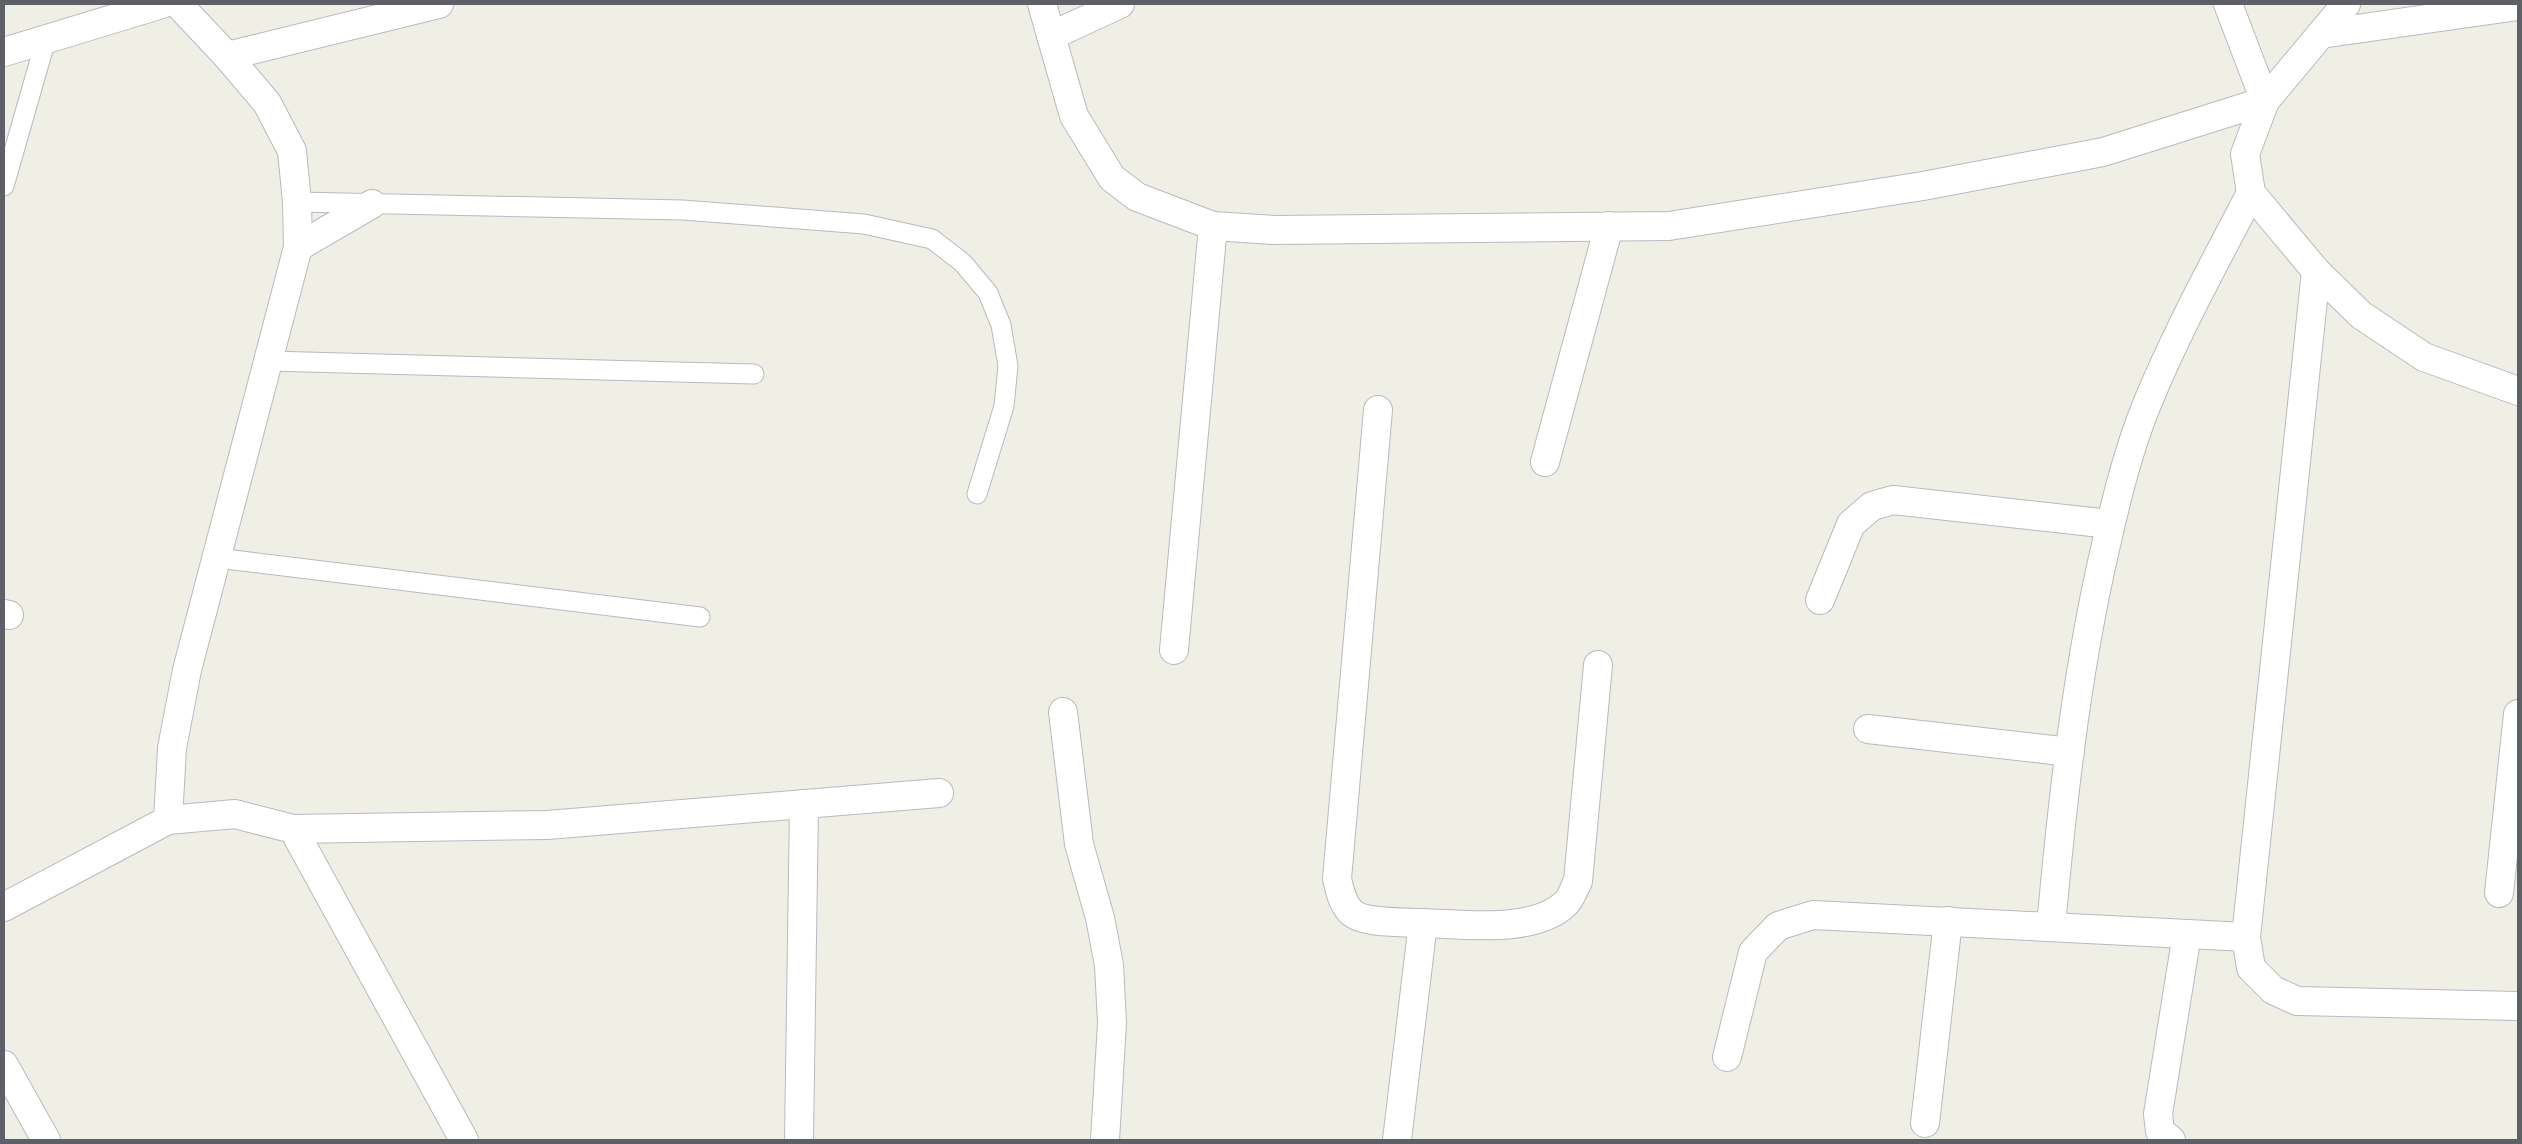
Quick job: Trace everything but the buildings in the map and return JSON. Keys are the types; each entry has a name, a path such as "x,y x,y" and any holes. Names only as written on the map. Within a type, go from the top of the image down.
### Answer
{"street":[{"path":"4,52 162,4"},
{"path":"168,820 172,748 187,670 298,247 297,202 292,151 267,103 227,56 178,4"},
{"path":"227,56 439,4"},
{"path":"1042,4 1074,116 1112,178 1137,198 1213,226 1274,230 1669,226 1923,186 2094,154 2265,102"},
{"path":"1051,36 1120,4"},
{"path":"2228,4 2265,102"},
{"path":"2346,4 2265,102 2245,154 2252,193 2316,271 2361,315 2424,356 2518,391"},
{"path":"2321,34 2518,6"},
{"path":"2051,926 2060,827 2086,636 2110,524 2147,405 2197,298 2252,193"},
{"path":"298,247 372,204"},
{"path":"1174,650 1213,226"},
{"path":"1545,462 1609,226"},
{"path":"2316,271 2246,937 2251,968 2273,990 2297,1001 2518,1006"},
{"path":"1378,410 1337,879 1342,898 1352,913 1365,919 1422,924 1518,924 1549,915 1566,904 1578,881 1598,665"},
{"path":"1820,600 1851,524 1872,506 1893,500 2110,524"},
{"path":"1064,712 1079,844 1100,918 1109,965 1112,1023 1105,1140"},
{"path":"2499,893 2518,714"},
{"path":"1868,729 2070,752"},
{"path":"4,907 168,820 235,814 293,830 547,826 939,793"},
{"path":"799,1140 804,804"},
{"path":"293,830 464,1140"},
{"path":"1727,1057 1753,952 1778,926 1813,915 1948,920 2246,937"},
{"path":"1925,1123 1948,920"},
{"path":"1397,1140 1422,924"},
{"path":"2171,1140 2160,1131 2158,1114 2187,934"},
{"path":"4,1065 46,1140"}],"lane":[{"path":"4,186 46,39"},
{"path":"297,202 684,210 788,216 864,224 932,239 963,263 988,293 1001,325 1008,366 1004,406 977,494"},
{"path":"269,361 754,374"},
{"path":"217,558 700,617"}]}
